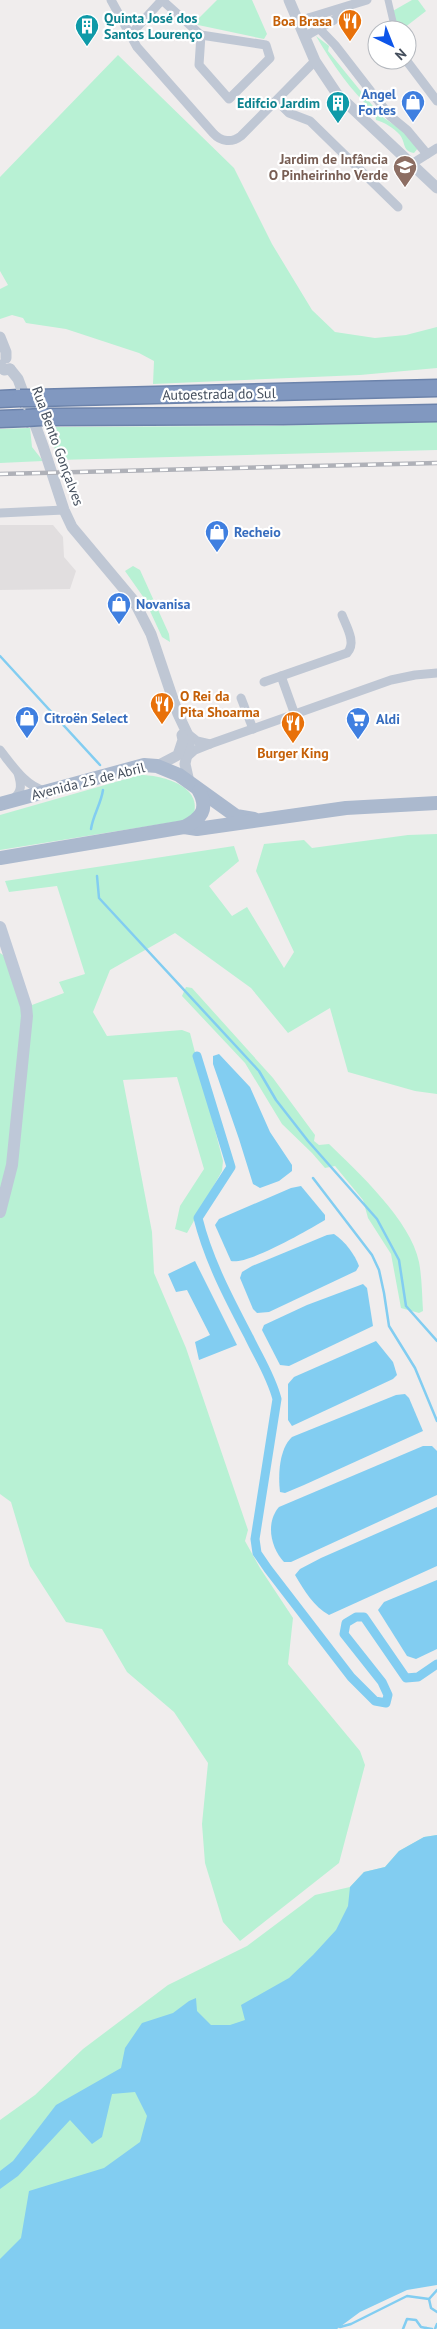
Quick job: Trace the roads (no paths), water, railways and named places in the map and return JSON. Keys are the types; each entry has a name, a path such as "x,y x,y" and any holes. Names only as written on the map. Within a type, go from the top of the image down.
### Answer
{"highway":[{"name":"Autoestrada do Sul","path":"0,399 437,388"},
{"name":"Autoestrada do Sul","path":"0,419 34,417 437,413"}],"main road":[{"name":"Avenida 25 de Abril","path":"6,802 144,765 170,770 236,816 254,819"},
{"name":"Avenida 25 de Abril","path":"0,858 184,827 196,821 202,815 204,801 194,786"},
{"name":"Avenida 25 de Abril","path":"184,827 197,829 238,824 254,819 370,806 437,803"},
{"path":"0,927 26,1006 27,1016 12,1165 0,1212"}],"street":[{"path":"111,0 130,35 148,61 219,139 232,141 238,139 315,61"},
{"path":"130,35 163,0 201,35 266,46 270,58 229,99 199,64 201,35"},
{"path":"289,0 315,61 336,94 410,165 437,188"},
{"path":"298,21 367,0"},
{"path":"388,0 393,20"},
{"path":"304,37 321,31 350,5"},
{"path":"310,18 390,116 407,130 427,154"},
{"path":"414,70 437,100"},
{"path":"276,101 289,113 310,121 398,207"},
{"path":"410,165 437,148"},
{"name":"Rua Bento Gonçalves","path":"0,338 6,352 3,365 18,379 64,510 72,527 134,601 151,634 178,714"},
{"path":"0,512 64,510"},
{"path":"264,682 343,655 351,650 352,643 342,614"},
{"path":"186,758 195,750 210,744 391,680 437,673"},
{"path":"281,676 295,715"},
{"path":"241,698 253,730"},
{"path":"178,714 187,733 189,744 185,764 194,786"},
{"path":"157,766 178,755 182,740 178,714"},
{"path":"187,733 197,741 210,744"},
{"path":"0,750 18,773 34,787 47,791"},
{"path":"6,802 17,797 20,790 18,773"}],"water":[{"path":"219,1054 250,1087 270,1132 292,1165 292,1171 279,1181 260,1188 253,1184 213,1064 213,1056"},
{"path":"301,1186 325,1215 325,1220 264,1252 239,1261 231,1261 215,1225 219,1219 291,1188"},
{"path":"334,1234 346,1244 355,1257 359,1266 356,1271 269,1312 257,1313 253,1309 240,1278 242,1272 252,1266 327,1235"},
{"path":"195,1261 237,1345 199,1360 195,1342 210,1335 187,1290 176,1292 168,1274"},
{"path":"363,1284 367,1288 373,1326 289,1366 280,1365 262,1330 264,1325 307,1305"},
{"path":"376,1341 393,1362 397,1375 393,1379 292,1426 288,1420 288,1384 294,1377"},
{"path":"405,1394 409,1398 423,1431 304,1485 285,1493 280,1492 279,1470 282,1455 284,1448 292,1437 396,1395"},
{"path":"423,1446 432,1446 437,1451 437,1495 291,1562 284,1562 279,1556 273,1543 271,1528 272,1520 279,1507"},
{"path":"437,1507 437,1566 329,1615 314,1603 295,1575 300,1569 321,1558"},
{"path":"437,1580 437,1649 416,1659 407,1656 378,1610 384,1602"},
{"path":"437,1835 437,2285 407,2290 360,2312 337,2329 0,2329 0,2259 21,2238 29,2191 104,2168 140,2142 147,2116 135,2092 112,2094 102,2137 92,2144 70,2120 18,2176 0,2189 0,2171 13,2161 56,2105 121,2068 125,2048 142,2023 173,2013 189,2001 196,1998 197,2011 211,2025 230,2025 245,2020 241,2005 289,1978 336,1930 348,1906 350,1887 364,1872 385,1867 399,1851 424,1837"}],"waterway":[{"path":"0,656 100,765"},
{"path":"91,829 103,790"},
{"path":"97,876 99,898 259,1071 276,1100 308,1141 377,1219 399,1260 406,1306 437,1341"},
{"path":"197,1056 231,1167 198,1218 207,1249 220,1279 268,1375 277,1399 255,1539 257,1553 351,1677 375,1701 386,1703 388,1695 382,1682 344,1634 346,1623 356,1617 364,1617 406,1678 418,1677 437,1664"},
{"path":"313,1178 372,1255 379,1270 389,1326 415,1368 437,1421"},
{"path":"437,2290 429,2299 431,2308 437,2312"},
{"path":"340,2327 351,2324 407,2296 429,2299"},
{"path":"403,2329 407,2319 416,2320 421,2327 426,2328"},
{"path":"435,2329 437,2324"},
{"path":"426,2328 432,2329"}],"railway":[{"path":"0,474 437,463"}],"place":[{"name":"Boa Brasa","path":"350,42"},
{"name":"Quinta José dos Santos Lourenço","path":"87,47"},
{"name":"Angel Fortes","path":"413,123"},
{"name":"Edifcio Jardim","path":"338,124"},
{"name":"Jardim de Infância O Pinheirinho Verde","path":"405,188"},
{"name":"Recheio","path":"217,553"},
{"name":"Novanisa","path":"119,625"},
{"name":"O Rei da Pita Shoarma","path":"162,725"},
{"name":"Citroën Select","path":"27,739"},
{"name":"Aldi","path":"358,740"},
{"name":"Burger King","path":"293,744"}]}
